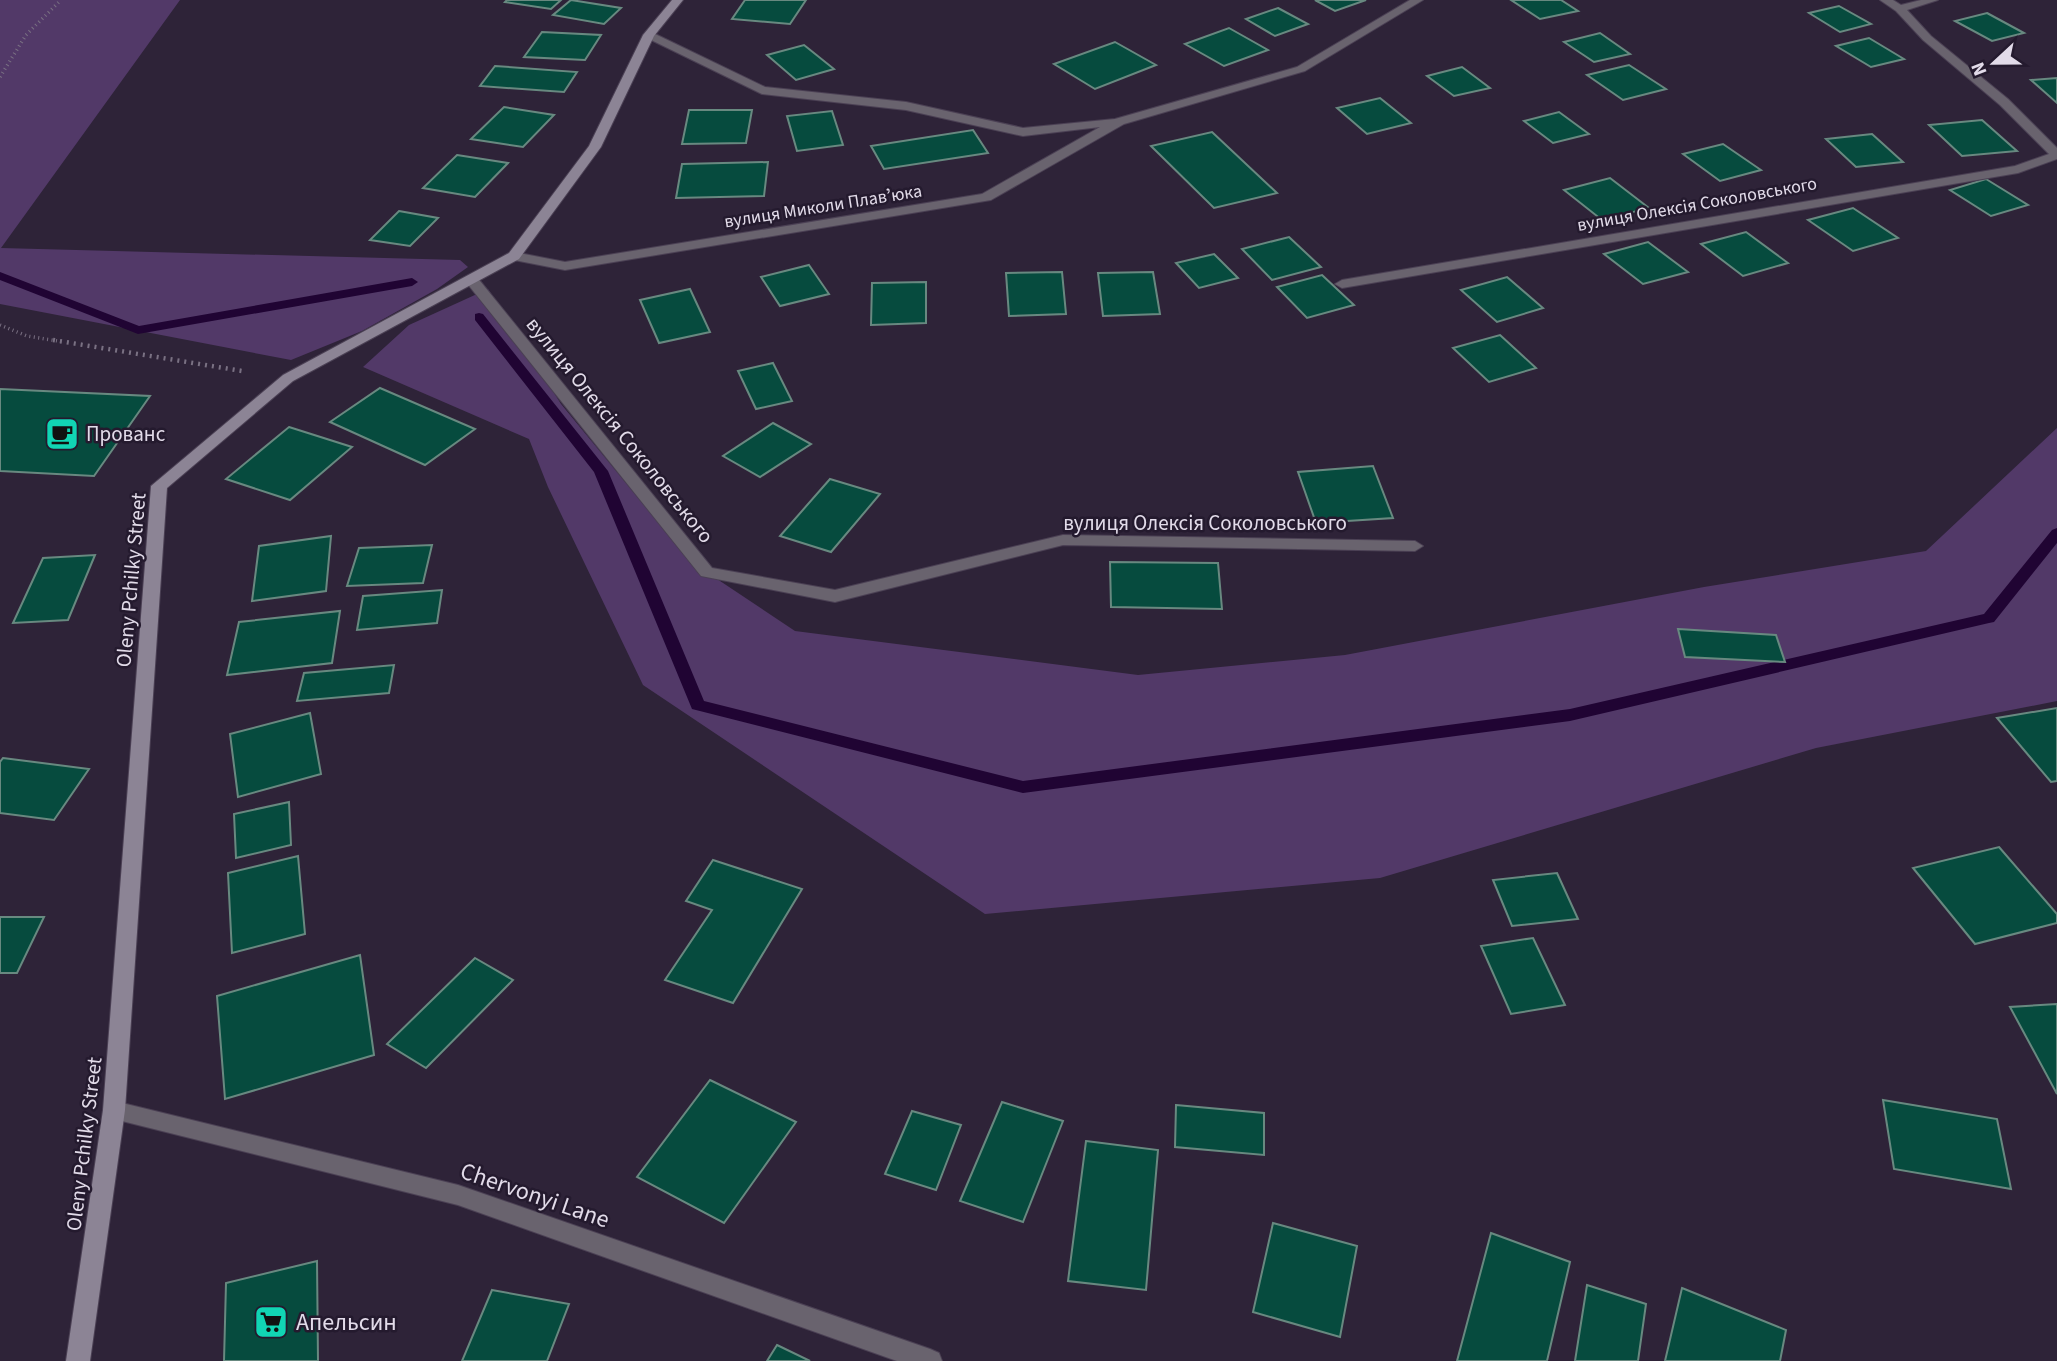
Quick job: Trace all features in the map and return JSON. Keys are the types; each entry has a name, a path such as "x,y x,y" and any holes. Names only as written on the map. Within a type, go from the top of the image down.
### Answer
{"street":[{"name":"Oleny Pchilky Street","path":"78,1361 114,1110 159,486 288,378 514,256 595,147 649,35 678,0"},
{"name":"вулиця Миколи Плавʼюка","path":"649,35 762,90 906,106 1023,132 1120,121 1301,69 1418,0"},
{"path":"1885,0 1900,9 1927,38 2004,103 2057,155"},
{"path":"1900,9 1933,0"},
{"name":"вулиця Миколи Плавʼюка","path":"514,256 565,266 986,197 1120,121"},
{"name":"вулиця Олексія Соколовського","path":"1342,284 2018,169 2057,155"},
{"name":"вулиця Олексія Соколовського","path":"471,279 707,572 835,596 1063,540 1415,546"},
{"name":"Chervonyi Lane","path":"114,1110 458,1195 930,1361"}],"path":[{"path":"0,77 11,55 40,16 61,0"},
{"path":"0,325 27,336 288,378"}],"shaded area":[{"path":"0,0 180,0 1,248 460,260 468,267 437,289 362,331 291,360 0,304"},
{"path":"488,289 561,404 690,561 795,631 1138,675 1345,655 1704,587 1926,551 2057,428 2057,701 1816,748 1380,878 985,914 643,685 548,487 529,439 363,367 409,325"}],"building":[{"path":"561,0 551,9 505,2"},
{"path":"571,0 621,8 604,24 553,15"},
{"path":"745,0 806,0 790,24 732,19"},
{"path":"1315,0 1366,0 1335,11"},
{"path":"1511,0 1561,0 1578,11 1540,19"},
{"path":"1839,6 1871,24 1840,32 1809,13"},
{"path":"1278,8 1308,24 1275,36 1246,19"},
{"path":"1987,13 2024,33 1992,41 1955,21"},
{"path":"1229,28 1268,50 1224,66 1185,44"},
{"path":"542,32 601,35 585,60 524,57"},
{"path":"1600,33 1630,54 1594,62 1564,42"},
{"path":"1869,38 1904,59 1871,67 1836,46"},
{"path":"1115,42 1156,65 1095,89 1054,64"},
{"path":"804,45 834,69 796,80 767,55"},
{"path":"1629,65 1666,89 1623,100 1587,75"},
{"path":"495,66 577,72 564,92 480,86"},
{"path":"1462,67 1490,88 1454,96 1427,76"},
{"path":"2057,78 2057,103 2031,80"},
{"path":"1380,98 1411,123 1367,134 1337,108"},
{"path":"504,107 554,115 523,147 471,139"},
{"path":"689,110 752,110 746,143 682,144"},
{"path":"832,111 843,145 797,151 787,116"},
{"path":"1559,112 1589,134 1553,143 1524,121"},
{"path":"1982,120 2017,151 1962,156 1929,125"},
{"path":"973,130 988,153 884,169 871,146"},
{"path":"1212,132 1277,193 1214,208 1151,146"},
{"path":"1872,134 1903,162 1856,167 1826,139"},
{"path":"1723,144 1761,170 1720,181 1683,154"},
{"path":"457,155 508,163 475,197 423,188"},
{"path":"768,162 764,196 676,198 682,164"},
{"path":"1610,178 1649,208 1602,220 1564,190"},
{"path":"1986,179 2028,205 1991,216 1950,190"},
{"path":"1853,208 1898,238 1853,251 1808,220"},
{"path":"399,211 438,218 410,246 370,240"},
{"path":"1746,232 1788,263 1743,276 1701,244"},
{"path":"1289,237 1321,267 1272,280 1242,249"},
{"path":"1648,242 1688,272 1643,284 1604,254"},
{"path":"1214,254 1238,278 1199,288 1176,263"},
{"path":"809,265 829,294 780,306 761,277"},
{"path":"1062,272 1066,314 1009,316 1006,273"},
{"path":"1153,272 1160,314 1103,316 1098,273"},
{"path":"1322,275 1354,305 1307,318 1277,287"},
{"path":"1507,277 1543,308 1497,322 1461,290"},
{"path":"926,282 926,323 871,325 872,283"},
{"path":"690,289 710,332 659,343 640,300"},
{"path":"1500,335 1536,368 1489,382 1453,348"},
{"path":"773,363 792,401 756,409 738,371"},
{"path":"380,388 475,429 425,465 330,422"},
{"name":"Прованс","path":"0,389 150,396 94,476 0,471"},
{"path":"773,423 811,444 760,477 723,456"},
{"path":"289,427 352,447 290,500 226,479"},
{"path":"1373,466 1393,518 1316,523 1298,472"},
{"path":"830,479 880,494 831,552 780,536"},
{"path":"331,536 326,591 252,601 259,546"},
{"path":"432,545 423,583 347,586 359,548"},
{"path":"95,555 68,620 13,623 43,558"},
{"path":"1110,562 1218,563 1222,609 1111,607"},
{"path":"442,590 437,623 357,630 363,596"},
{"path":"340,611 332,663 227,675 239,622"},
{"path":"1678,629 1776,635 1785,662 1685,657"},
{"path":"394,665 389,693 297,701 304,673"},
{"path":"2057,708 2057,781 2051,782 1997,718"},
{"path":"310,713 321,774 238,797 230,734"},
{"path":"3,758 89,769 54,820 0,813 0,762"},
{"path":"289,802 291,845 236,858 234,814"},
{"path":"1999,847 2057,914 2057,923 1975,944 1913,868"},
{"path":"298,856 305,934 232,953 228,873"},
{"path":"713,860 802,889 733,1003 665,980 712,910 686,901"},
{"path":"1557,873 1578,919 1512,926 1493,880"},
{"path":"0,917 44,917 17,973 0,973"},
{"path":"1533,938 1565,1005 1511,1014 1481,946"},
{"path":"360,955 374,1055 225,1099 217,996"},
{"path":"475,958 513,980 426,1068 387,1044"},
{"path":"2057,1004 2057,1094 2010,1007"},
{"path":"710,1080 796,1122 724,1223 637,1177"},
{"path":"1883,1100 1997,1119 2011,1189 1894,1169"},
{"path":"1002,1102 1063,1121 1023,1222 960,1201"},
{"path":"1176,1105 1264,1113 1264,1155 1175,1147"},
{"path":"912,1111 961,1125 936,1190 885,1174"},
{"path":"1086,1141 1158,1150 1146,1290 1068,1281"},
{"path":"1273,1223 1357,1246 1340,1337 1253,1312"},
{"path":"1491,1233 1570,1262 1547,1361 1457,1361"},
{"name":"Апельсин","path":"317,1261 318,1361 224,1361 226,1283"},
{"path":"1587,1285 1646,1304 1638,1361 1575,1361"},
{"path":"1682,1288 1786,1330 1780,1361 1665,1361"},
{"path":"492,1290 569,1304 547,1361 462,1361"},
{"path":"777,1345 810,1361 767,1361"}],"waterway":[{"path":"0,276 138,330 412,282"},
{"path":"479,317 601,471 698,705 1023,787 1570,715 1989,618 2057,533"}],"place":[{"name":"Прованс","path":"62,434"},
{"name":"Апельсин","path":"271,1322"}]}
